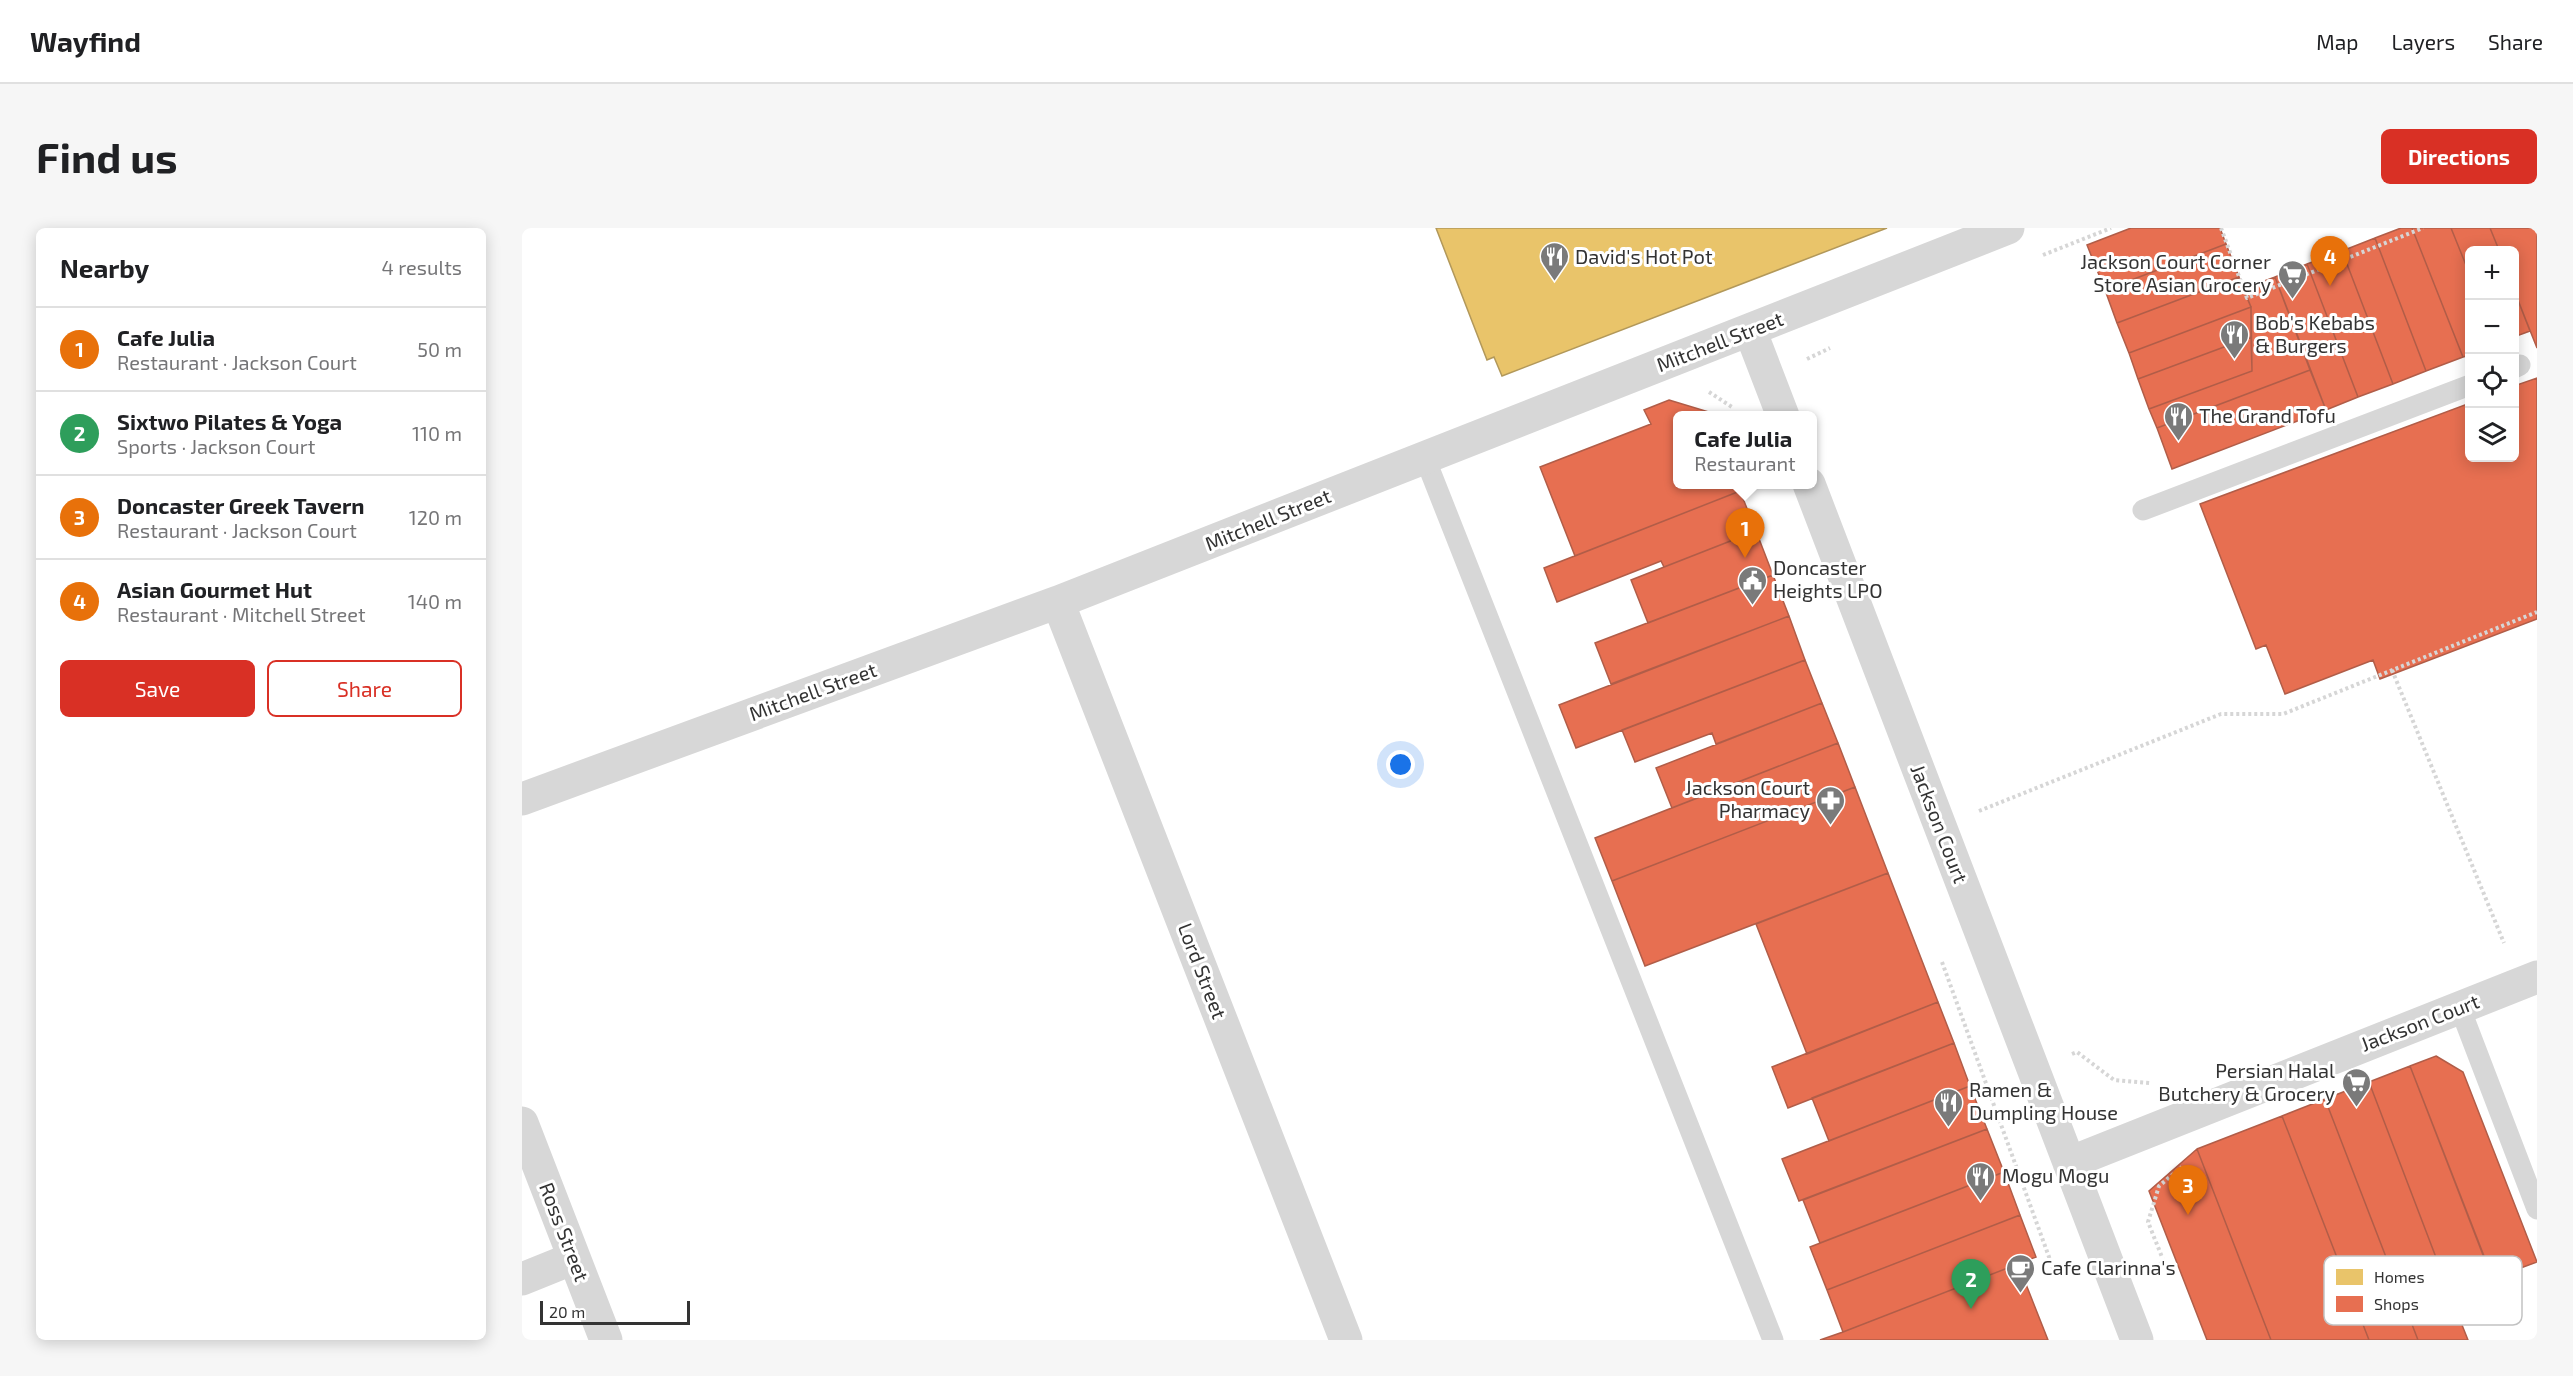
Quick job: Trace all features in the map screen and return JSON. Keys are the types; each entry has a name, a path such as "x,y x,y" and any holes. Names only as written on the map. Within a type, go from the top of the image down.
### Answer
{"street":[{"name":"Mitchell Street","path":"522,799 1058,603 2008,228"},
{"path":"1750,330 1781,411"},
{"name":"Jackson Court","path":"1811,489 2137,1340"},
{"name":"Lord Street","path":"1058,603 1346,1340"},
{"name":"Jackson Court","path":"2069,1163 2529,980"},
{"name":"Ross Street","path":"522,1123 606,1340"},
{"path":"522,1279 574,1258"}],"lane":[{"path":"2143,510 2465,387"},
{"path":"1425,458 1773,1340"},
{"path":"2460,1008 2537,1209"}],"path":[{"path":"2221,228 2247,297 2423,228"},
{"path":"1939,826 2221,714 2283,714 2537,612"},
{"path":"2392,670 2529,980"},
{"path":"2115,1284 2164,1262 2148,1222 2159,1186 2185,1164"}],"building: Homes":[{"path":"1436,228 1887,228 1502,376 1494,357 1487,360"}],"building: Shops":[{"path":"2131,228 2220,228 2226,244 2105,290 2087,245"},
{"path":"2401,228 2412,228 2463,357 2426,371 2375,238"},
{"path":"2412,228 2451,228 2465,263 2465,356 2463,357"},
{"path":"2451,228 2490,228 2497,246 2465,246 2465,263"},
{"path":"2490,228 2537,228 2537,348 2519,303 2519,246 2497,246"},
{"path":"2375,238 2426,371 2393,384 2342,251"},
{"path":"2226,244 2239,277 2117,323 2105,290"},
{"path":"2342,251 2393,384 2358,397 2307,264"},
{"path":"2307,264 2358,397 2326,410 2275,277"},
{"path":"2239,277 2251,307 2129,353 2117,323"},
{"path":"2275,277 2310,370 2157,428 2149,409 2252,371 2251,307 2243,289"},
{"path":"2519,303 2530,331 2519,335"},
{"path":"2251,307 2251,337 2138,379 2129,353"},
{"path":"2251,337 2252,371 2149,409 2138,379"},
{"path":"2310,370 2326,410 2172,469 2157,428"},
{"path":"2537,378 2537,619 2380,679 2373,660 2285,694 2266,645 2256,649 2200,504 2465,405 2465,462 2519,462 2519,384"},
{"path":"1669,400 1706,411 1673,411 1673,489 1739,489 1740,491 1575,556 1540,467 1651,424 1644,410"},
{"path":"1740,491 1756,531 1664,567 1661,561 1557,602 1544,568"},
{"path":"1756,531 1773,575 1648,623 1631,580"},
{"path":"1773,575 1789,616 1611,684 1595,643"},
{"path":"1789,616 1805,660 1576,748 1559,705"},
{"path":"1805,660 1822,703 1716,744 1712,733 1635,762 1622,730"},
{"path":"1822,703 1838,743 1672,808 1656,768"},
{"path":"1838,743 1855,787 1612,881 1595,838"},
{"path":"1855,787 1888,873 1645,966 1612,881"},
{"path":"1888,873 1938,1002 1807,1054 1756,924"},
{"path":"1938,1002 1954,1043 1788,1108 1772,1067"},
{"path":"1954,1043 1970,1086 1829,1141 1812,1098"},
{"path":"2436,1056 2463,1072 2537,1262 2522,1268 2522,1256 2484,1256 2410,1066"},
{"path":"2410,1066 2483,1256 2435,1256 2369,1082"},
{"path":"2369,1082 2436,1256 2386,1256 2325,1099"},
{"path":"1970,1086 1987,1129 1799,1201 1782,1159"},
{"path":"2325,1099 2386,1256 2336,1256 2282,1116"},
{"path":"2282,1116 2336,1256 2324,1256 2324,1325 2363,1325 2369,1340 2271,1340 2197,1149"},
{"path":"1987,1129 2004,1172 1820,1243 1803,1200"},
{"path":"2197,1149 2271,1340 2207,1340 2149,1191"},
{"path":"2004,1172 2020,1215 1827,1290 1810,1247"},
{"path":"2020,1215 2036,1257 1843,1332 1827,1290"},
{"path":"2018,1264 2048,1340 1820,1340 1843,1332"},
{"path":"2363,1325 2412,1325 2418,1340 2369,1340"},
{"path":"2412,1325 2462,1325 2468,1340 2418,1340"}],"place":[{"name":"David's Hot Pot","path":"1554,282"},
{"name":"Asian Gourmet Hut","path":"2330,286"},
{"name":"Jackson Court Corner Store Asian Grocery","path":"2292,300"},
{"name":"Bob's Kebabs & Burgers","path":"2234,360"},
{"name":"The Grand Tofu","path":"2178,442"},
{"name":"Cafe Julia","path":"1745,558"},
{"name":"Doncaster Heights LPO","path":"1752,606"},
{"name":"Jackson Court Pharmacy","path":"1831,826"},
{"name":"Persian Halal Butchery & Grocery","path":"2356,1108"},
{"name":"Ramen & Dumpling House","path":"1948,1128"},
{"name":"Mogu Mogu","path":"1981,1202"},
{"name":"Doncaster Greek Tavern","path":"2188,1215"},
{"name":"Cafe Clarinna's","path":"2020,1294"},
{"name":"Sixtwo Pilates & Yoga","path":"1971,1309"}]}
